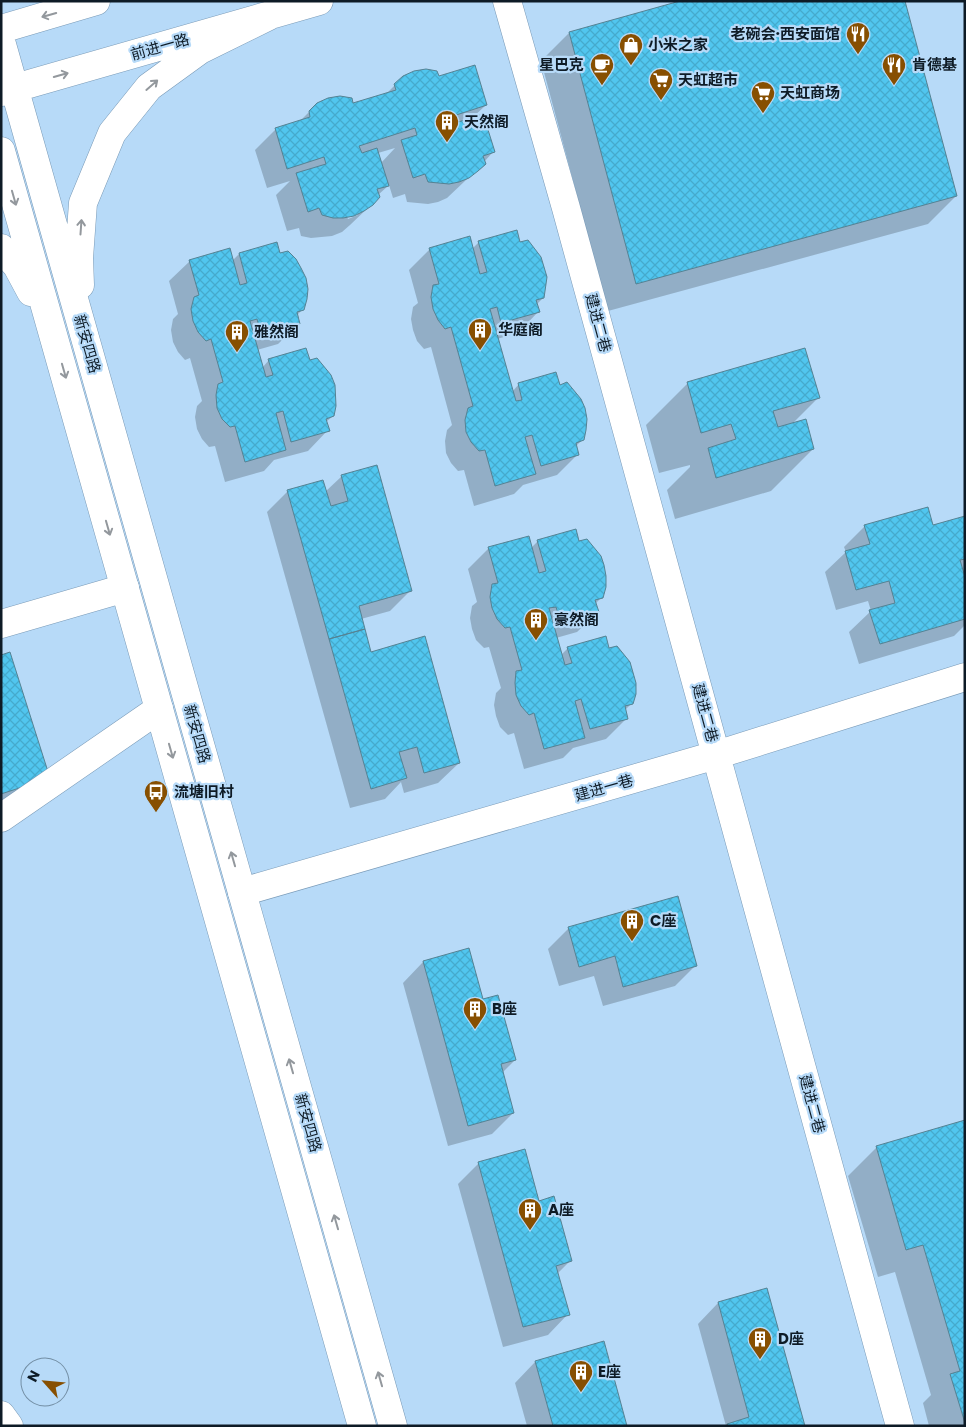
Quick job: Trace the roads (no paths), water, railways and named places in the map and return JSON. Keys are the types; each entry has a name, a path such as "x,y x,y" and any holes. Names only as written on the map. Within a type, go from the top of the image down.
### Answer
{"main road":[{"path":"1,28 96,1"},
{"name":"前进一路","path":"8,90 319,1"},
{"name":"建进二巷","path":"507,1 566,208 900,1426"},
{"path":"82,329 79,258 83,203 112,133 149,87 200,50 268,16"},
{"name":"新安四路","path":"1,41 8,90 82,329 393,1426"},
{"name":"新安四路","path":"1,151 362,1426"},
{"path":"1,248 17,266 54,336"},
{"path":"1,624 125,588"},
{"name":"建进一巷","path":"242,892 716,755 965,677"},
{"path":"1,818 159,709"},
{"path":"1,1415 8,1426"}],"place":[{"name":"老碗会·西安面馆","path":"858,55"},
{"name":"小米之家","path":"631,66"},
{"name":"星巴克","path":"602,86"},
{"name":"肯德基","path":"894,86"},
{"name":"天虹超市","path":"661,101"},
{"name":"天虹商场","path":"763,114"},
{"name":"天然阁","path":"447,143"},
{"name":"华庭阁","path":"480,351"},
{"name":"雅然阁","path":"237,353"},
{"name":"豪然阁","path":"536,641"},
{"name":"流塘旧村","path":"156,813"},
{"name":"C座","path":"632,942"},
{"name":"B座","path":"475,1030"},
{"name":"A座","path":"530,1231"},
{"name":"D座","path":"760,1360"},
{"name":"E座","path":"581,1393"}]}
